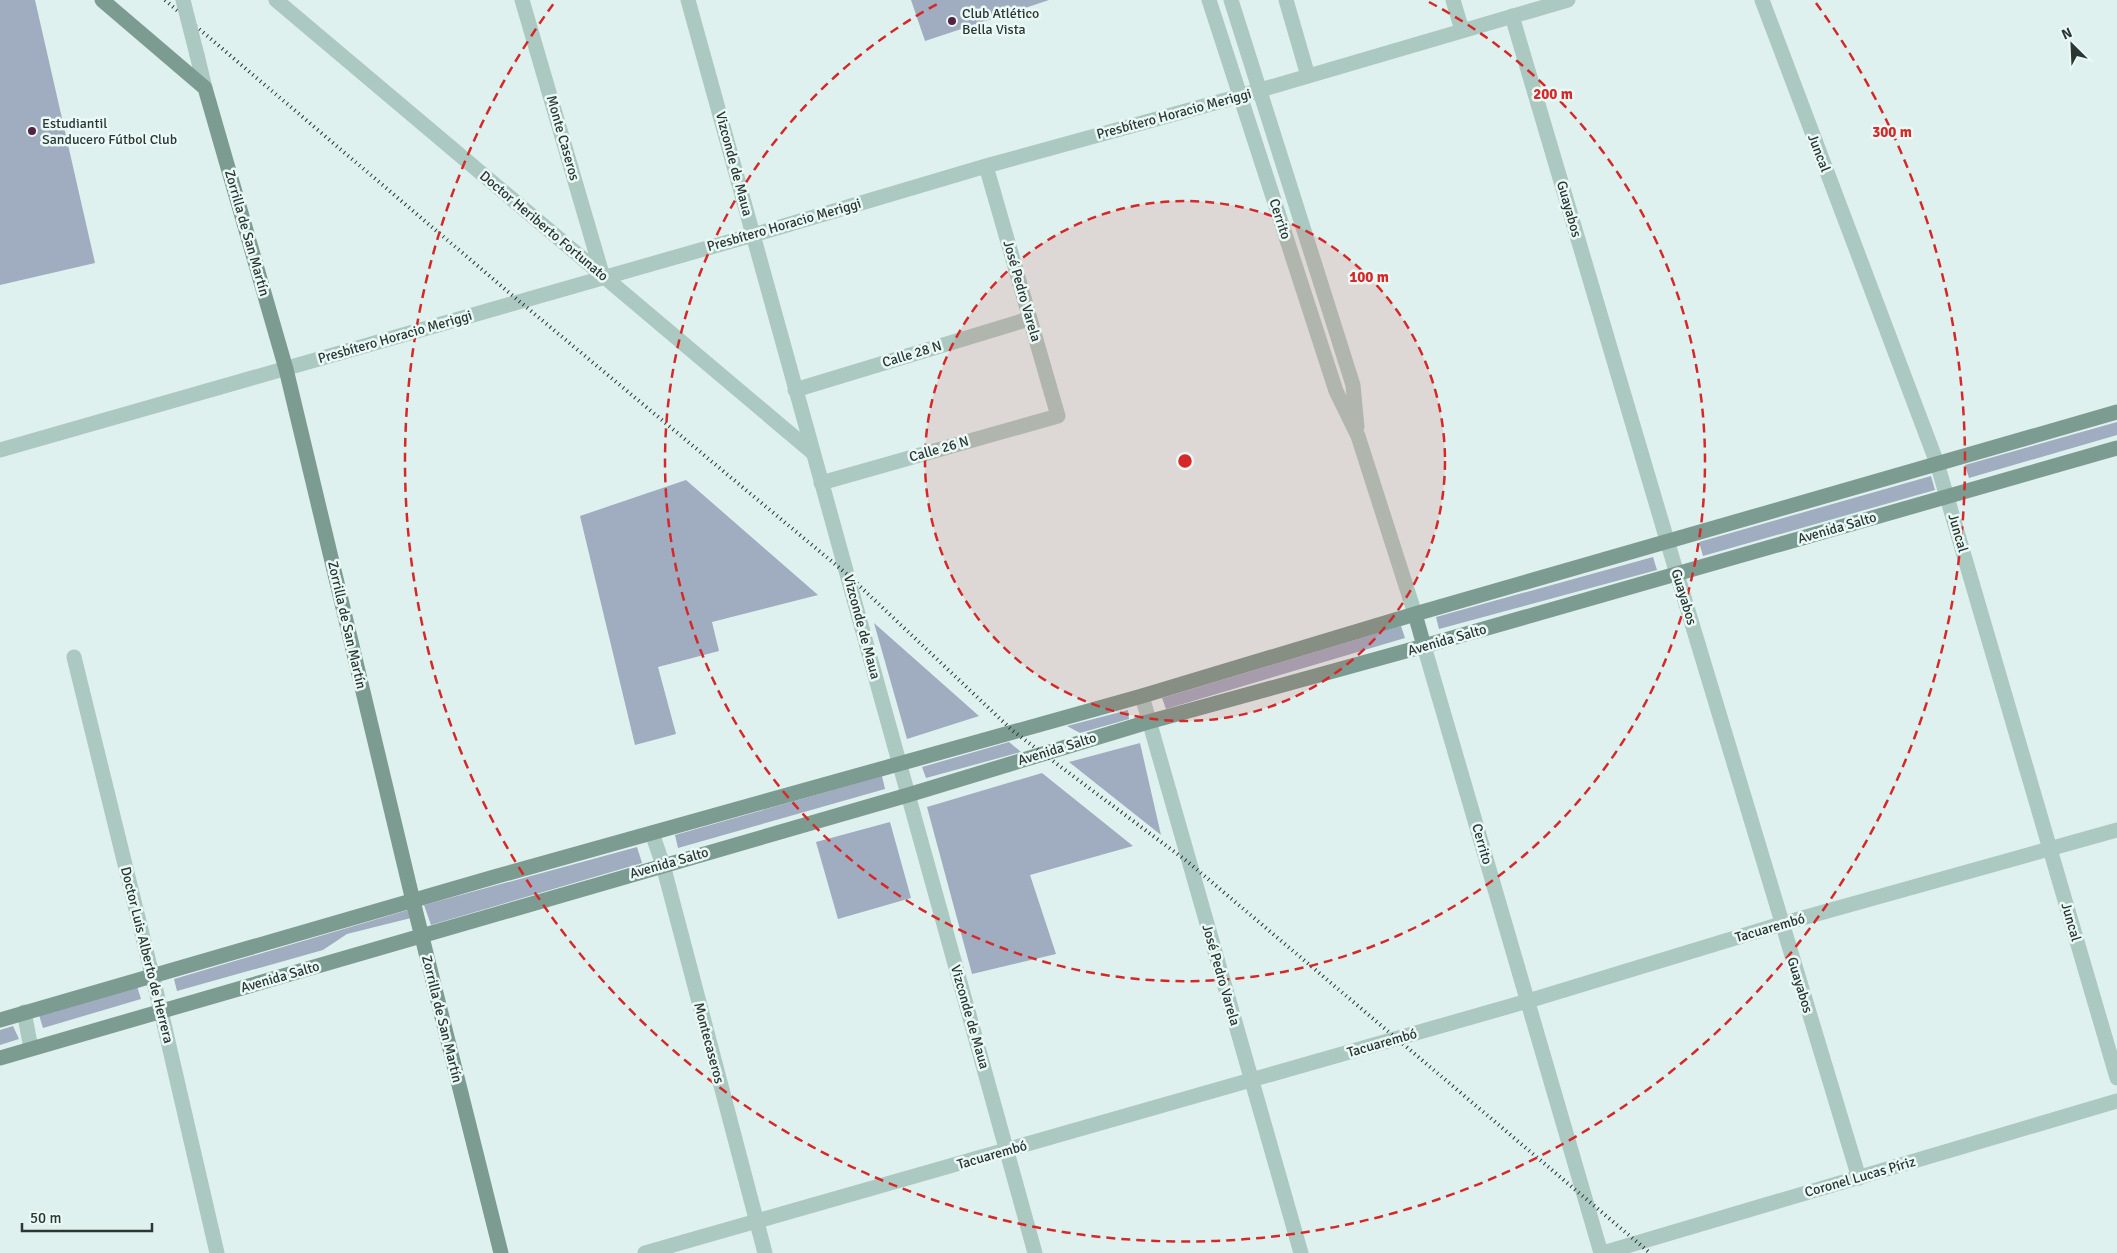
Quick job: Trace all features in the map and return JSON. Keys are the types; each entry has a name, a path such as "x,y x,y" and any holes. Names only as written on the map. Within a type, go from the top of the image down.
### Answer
{"street":[{"path":"102,0 205,88"},
{"name":"Zorrilla de San Martín","path":"183,0 205,88 286,369 413,901 501,1253"},
{"name":"Doctor Heriberto Fortunato","path":"276,0 812,452"},
{"name":"Monte Caseros","path":"522,0 603,277"},
{"name":"Vizconde de Maua","path":"688,0 1035,1253"},
{"name":"Cerrito","path":"1209,0 1336,391 1358,436 1414,614 1602,1253"},
{"name":"Cerrito","path":"1230,0 1353,386 1358,436"},
{"path":"1286,0 1308,76"},
{"path":"1453,0 1462,30"},
{"name":"Presbítero Horacio Meriggi","path":"0,450 753,235 986,166 1259,91 1568,0"},
{"name":"Juncal","path":"1762,0 1937,463 2117,1078"},
{"name":"Guayabos","path":"1512,16 1781,924 1859,1178"},
{"name":"José Pedro Varela","path":"986,166 1058,416"},
{"name":"Calle 28 N","path":"795,390 1029,319"},
{"name":"Avenida Salto","path":"0,1020 652,833 1142,696 1414,614 2117,412"},
{"name":"Calle 26 N","path":"821,483 1058,416"},
{"name":"Avenida Salto","path":"0,1058 908,795 1148,722 1424,646 2117,448"},
{"name":"Doctor Luis Alberto de Herrera","path":"74,657 161,1011 217,1253"},
{"name":"José Pedro Varela","path":"1142,696 1301,1253"},
{"name":"Tacuarembó","path":"646,1253 756,1220 1007,1151 1528,1001 1781,924 2117,830"},
{"name":"Montecaseros","path":"652,833 765,1253"},
{"path":"24,1012 32,1048"},
{"name":"Coronel Lucas Píriz","path":"1602,1253 2117,1100"}],"shaded area":[{"name":"Estudiantil Sanducero Fútbol Club","path":"0,0 35,0 95,263 0,285"},
{"name":"Club Atlético Bella Vista","path":"911,0 1049,0 925,41"},
{"path":"2117,422 2117,435 1969,478 1965,465"},
{"path":"1931,476 1935,490 1703,556 1699,542"},
{"path":"686,480 818,595 712,622 719,651 658,667 676,734 635,745 580,516"},
{"path":"1653,557 1657,570 1439,629 1436,617"},
{"path":"874,623 979,716 907,739"},
{"path":"1401,626 1405,638 1166,709 1162,698"},
{"path":"1128,710 1129,719 1080,733 1067,726"},
{"path":"1009,742 1021,752 926,778 922,767"},
{"path":"1140,743 1161,835 1069,762"},
{"path":"1042,773 1133,846 1030,875 1056,954 972,974 927,807"},
{"path":"882,776 885,789 678,848 675,835"},
{"path":"890,822 911,898 838,919 816,842"},
{"path":"637,847 642,863 431,925 424,905"},
{"path":"408,910 411,918 347,934 323,950 177,991 174,979"},
{"path":"137,986 141,999 43,1028 39,1015"},
{"path":"13,1026 19,1039 0,1045 0,1030"}],"railway":[{"path":"165,0 519,301 848,575 1013,731 1188,862 1650,1253"}],"place":[{"name":"Club Atlético Bella Vista","path":"952,21"},
{"name":"Estudiantil Sanducero Fútbol Club","path":"32,131"}]}
